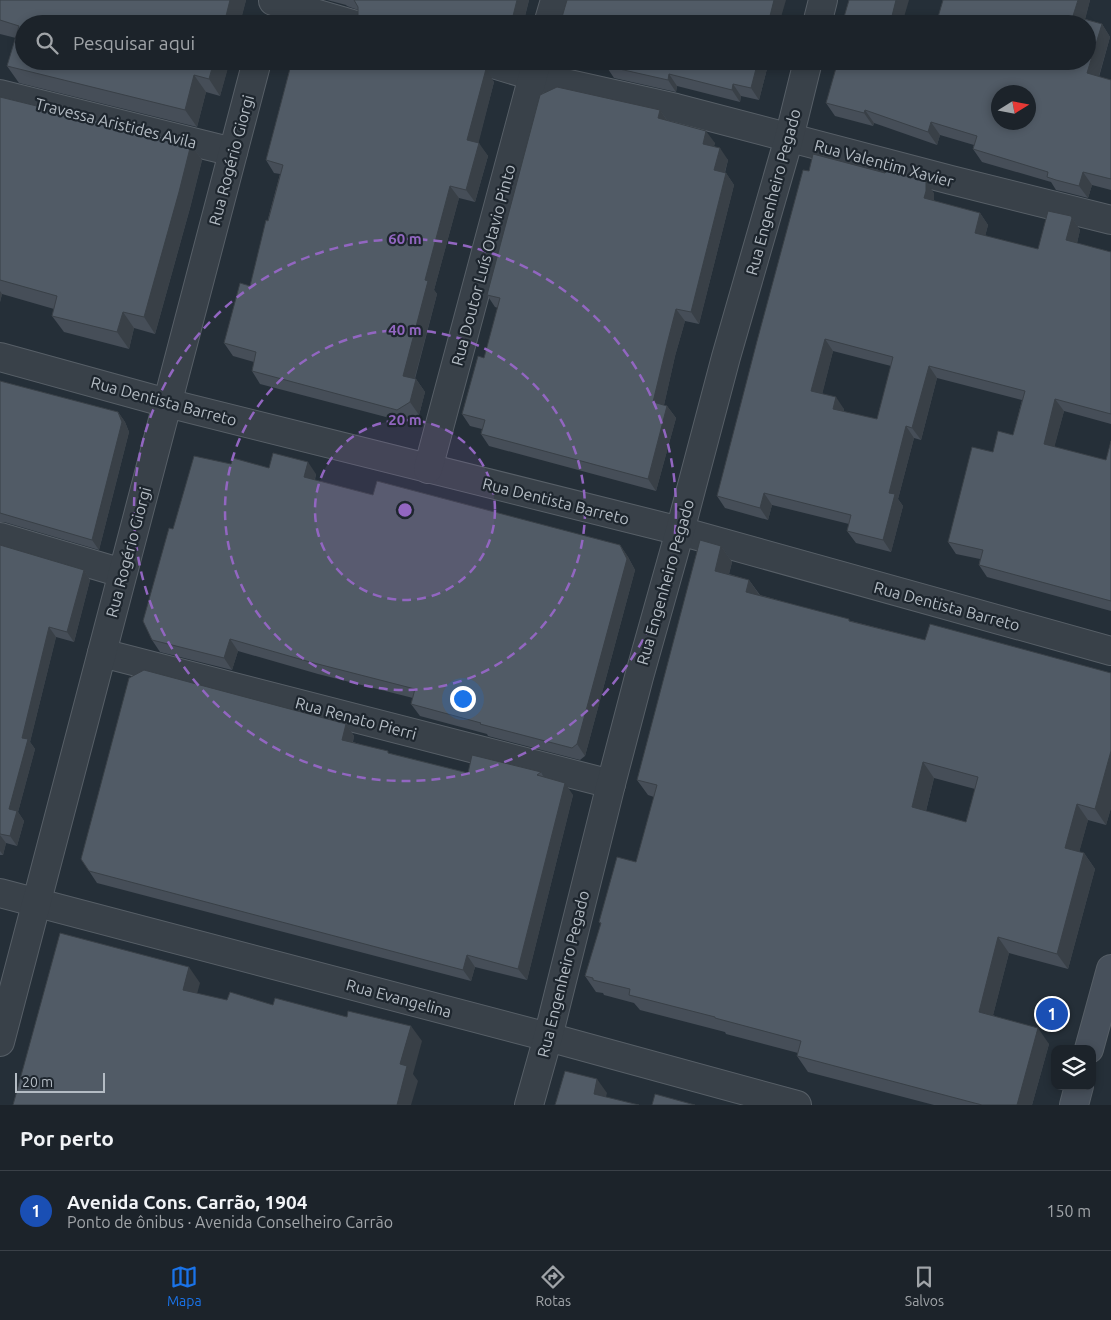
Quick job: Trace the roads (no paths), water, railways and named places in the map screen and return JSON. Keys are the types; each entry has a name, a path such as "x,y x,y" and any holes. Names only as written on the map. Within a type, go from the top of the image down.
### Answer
{"main road":[{"path":"1090,1045 1111,969"},
{"path":"1074,1105 1078,1090"}],"street":[{"path":"551,15 555,0"},
{"path":"819,15 823,0"},
{"path":"271,8 306,15"},
{"name":"Rua Rogério Giorgi","path":"0,1042 255,70"},
{"name":"Rua Doutor Luís Otavio Pinto","path":"428,468 534,70"},
{"name":"Rua Valentim Xavier","path":"542,70 789,138 1111,220"},
{"name":"Rua Engenheiro Pegado","path":"529,1105 639,677 726,357 789,138 806,70"},
{"name":"Travessa Aristides Avila","path":"0,94 233,152"},
{"name":"Rua Dentista Barreto","path":"0,357 167,403 680,531 1111,651"},
{"path":"0,537 122,574"},
{"name":"Rua Renato Pierri","path":"102,652 611,784"},
{"name":"Rua Evangelina","path":"0,893 548,1037 797,1105"}],"place":[{"name":"Avenida Cons. Carrão, 1904","path":"1052,1014"}]}
